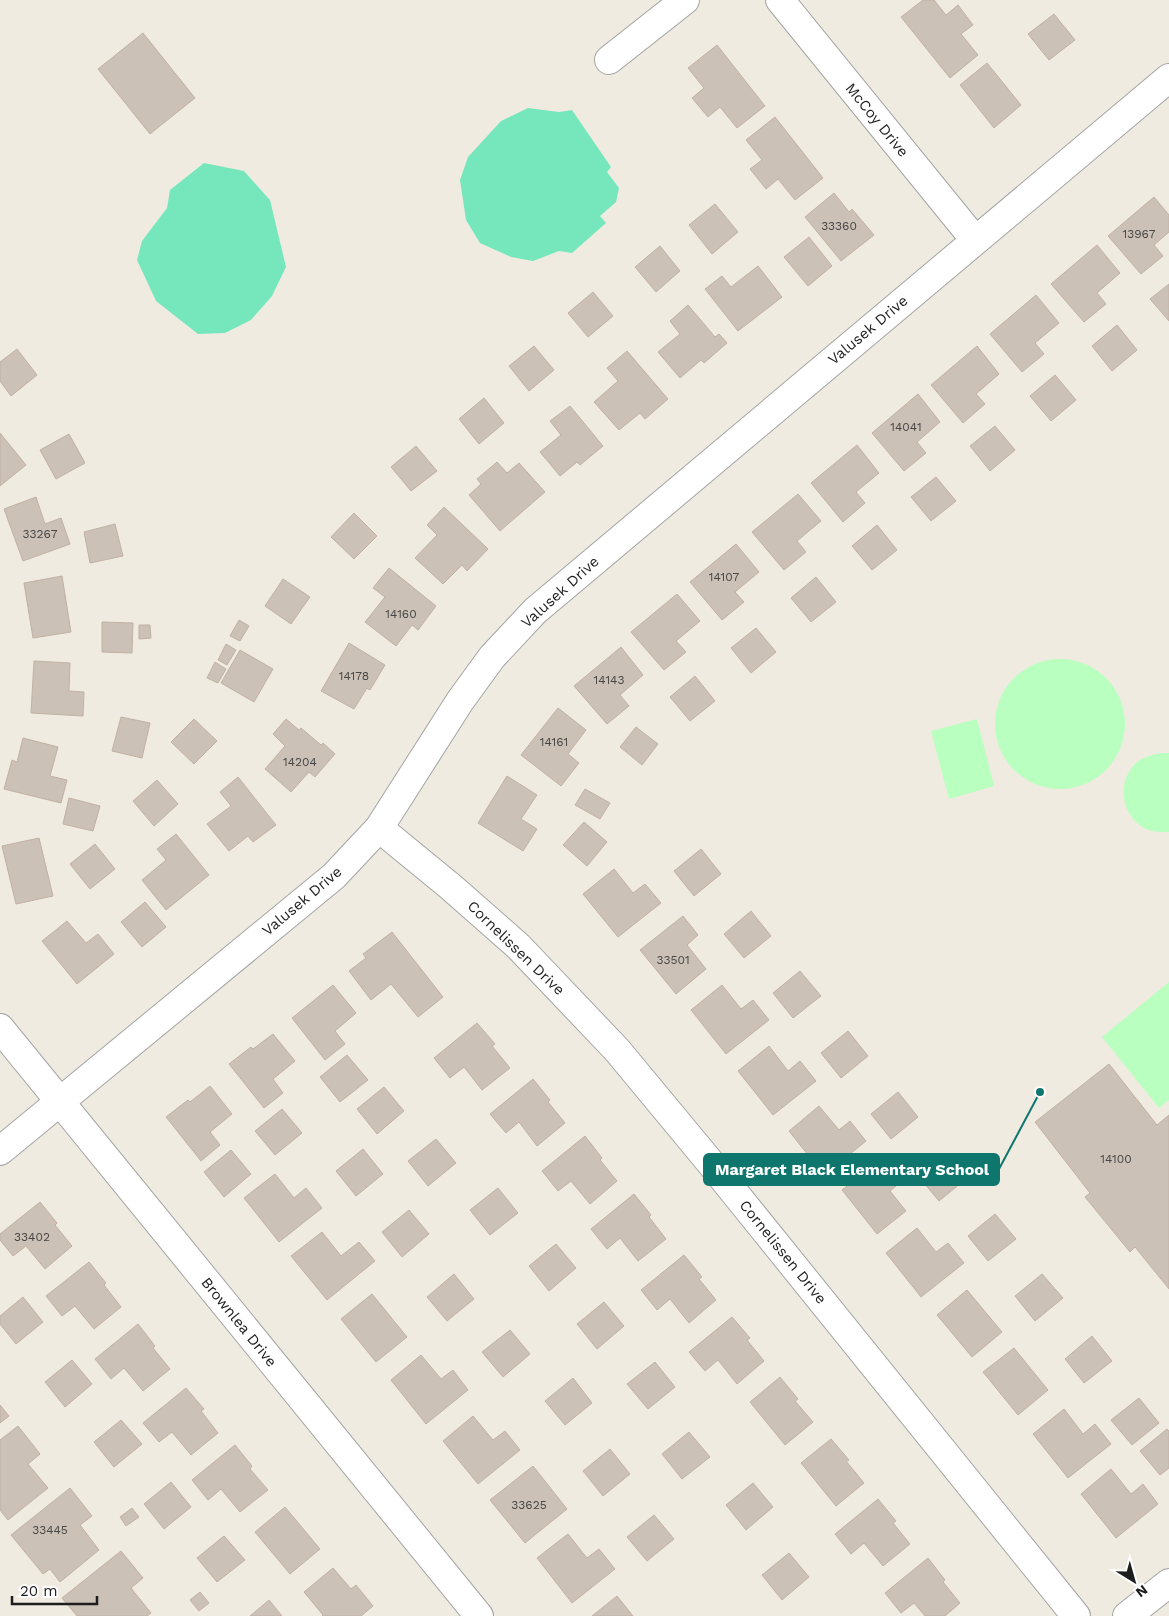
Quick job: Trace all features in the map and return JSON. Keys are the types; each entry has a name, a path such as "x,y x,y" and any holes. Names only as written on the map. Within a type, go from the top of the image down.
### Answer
{"street":[{"path":"609,60 685,0"},
{"name":"McCoy Drive","path":"780,0 975,240"},
{"name":"Valusek Drive","path":"0,1151 334,876 379,828 460,701 492,657 535,611 1169,78"},
{"name":"Cornelissen Drive","path":"379,828 451,887 518,946 617,1050 722,1176 1076,1616"},
{"name":"Brownlea Drive","path":"0,1028 479,1616"},
{"path":"1126,1616 1169,1583"}],"green space":[{"path":"528,108 559,112 572,110 611,167 607,172 619,188 616,202 600,216 606,223 572,253 559,251 533,261 511,257 480,243 466,220 460,180 468,157 501,121"},
{"path":"204,163 244,171 270,200 286,267 272,296 251,320 225,333 198,334 156,301 137,260 142,241 167,208 170,190"},
{"path":"1060,659 1073,660 1085,664 1106,678 1120,699 1124,711 1124,737 1120,749 1106,770 1085,784 1073,788 1060,789 1047,788 1035,784 1014,770 1000,749 996,737 995,724 996,711 1000,699 1014,678 1035,664 1047,660"},
{"path":"977,719 994,786 949,799 931,731"},
{"path":"1169,753 1169,832 1157,832 1146,829 1131,816 1124,799 1126,780 1136,763 1151,755"},
{"path":"1169,982 1169,1100 1159,1108 1102,1037"}],"building":[{"path":"923,0 934,0 946,15 958,5 973,25 961,34 978,55 950,78 901,17"},
{"path":"1054,14 1075,40 1049,60 1028,34"},
{"path":"143,33 195,98 150,134 98,69"},
{"path":"717,45 765,106 737,128 720,107 708,117 692,98 704,88 688,68"},
{"path":"987,63 1021,105 994,128 960,85"},
{"path":"775,117 823,178 795,200 778,179 766,189 750,169 762,160 746,140"},
{"path":"834,193 849,212 852,209 874,235 841,261 805,217"},
{"path":"1154,197 1169,215 1169,232 1154,245 1163,256 1141,274 1108,236"},
{"path":"715,204 738,232 712,254 689,225"},
{"path":"809,237 832,266 808,286 784,257"},
{"path":"1097,245 1120,273 1097,293 1106,304 1084,322 1051,284"},
{"path":"660,246 680,271 656,292 635,267"},
{"path":"758,266 782,297 738,331 705,289 722,276 731,287"},
{"path":"1169,284 1169,321 1150,299"},
{"path":"593,292 613,316 588,337 568,313"},
{"path":"1036,295 1059,323 1035,343 1044,354 1022,372 990,334"},
{"path":"688,305 715,337 719,334 727,343 704,363 701,360 680,378 658,352 680,334 670,321"},
{"path":"1117,325 1137,350 1112,371 1092,346"},
{"path":"534,346 554,370 529,391 509,366"},
{"path":"977,346 999,374 976,394 985,404 963,423 931,385"},
{"path":"17,349 37,375 11,396 0,381 0,362"},
{"path":"627,351 668,399 645,419 640,413 619,430 594,402 618,381 607,368"},
{"path":"1055,375 1076,400 1051,421 1030,396"},
{"path":"918,394 940,422 917,442 926,453 904,471 872,433"},
{"path":"484,398 504,423 479,444 459,419"},
{"path":"570,406 603,446 580,465 577,462 560,476 540,452 561,435 550,421"},
{"path":"995,426 1015,450 990,471 970,446"},
{"path":"0,433 26,465 0,486"},
{"path":"69,434 85,463 56,479 40,450"},
{"path":"857,445 879,473 856,492 865,503 843,522 811,483"},
{"path":"416,446 437,471 411,491 391,467"},
{"path":"497,462 507,473 519,463 545,492 500,531 469,495 481,484 477,479"},
{"path":"936,477 956,501 931,521 911,497"},
{"path":"798,494 821,521 797,541 806,552 784,570 752,532"},
{"path":"36,497 45,524 61,518 70,544 23,561 4,509"},
{"path":"444,507 488,549 467,571 462,565 443,584 415,558 437,535 427,525"},
{"path":"354,513 377,536 354,559 331,537"},
{"path":"115,524 123,556 90,563 84,532"},
{"path":"877,525 897,550 872,570 852,546"},
{"path":"736,544 759,572 735,592 744,602 722,620 690,582"},
{"path":"389,568 436,606 418,630 412,625 396,646 365,622 385,597 373,588"},
{"path":"62,576 71,632 33,638 24,583"},
{"path":"816,577 836,602 811,622 791,598"},
{"path":"283,579 310,597 291,624 265,606"},
{"path":"677,594 700,621 676,641 686,652 664,670 631,632"},
{"path":"239,620 249,626 240,641 230,636"},
{"path":"102,622 133,623 132,653 102,652"},
{"path":"139,625 150,625 151,638 139,639"},
{"path":"756,628 776,652 751,673 731,648"},
{"path":"349,643 385,665 370,690 367,688 354,709 321,691"},
{"path":"226,644 236,650 227,665 218,660"},
{"path":"621,647 643,675 620,695 629,706 607,724 574,686"},
{"path":"240,650 273,669 254,702 221,683"},
{"path":"34,661 70,663 69,691 84,692 83,716 31,713"},
{"path":"215,662 226,669 218,683 207,678"},
{"path":"695,676 715,701 690,721 670,697"},
{"path":"558,708 586,730 568,754 579,763 561,786 521,755"},
{"path":"121,717 150,723 142,758 112,751"},
{"path":"194,719 217,741 194,764 171,742"},
{"path":"286,719 299,730 301,728 321,745 323,743 335,754 315,777 309,772 291,792 265,769 285,746 273,734"},
{"path":"636,727 658,744 642,765 620,747"},
{"path":"23,738 58,747 50,776 67,780 61,803 4,789 12,760 17,762"},
{"path":"507,776 537,795 521,819 537,829 523,851 478,823"},
{"path":"238,777 276,825 253,842 248,836 229,851 207,824 231,806 220,792"},
{"path":"157,780 178,804 154,826 133,801"},
{"path":"585,789 610,803 600,819 575,805"},
{"path":"69,798 100,806 93,831 63,824"},
{"path":"584,822 607,842 587,866 563,845"},
{"path":"176,834 209,875 166,910 142,880 166,860 157,849"},
{"path":"39,838 53,896 16,904 2,846"},
{"path":"95,844 115,869 90,889 70,864"},
{"path":"701,849 721,874 694,896 674,871"},
{"path":"614,869 633,893 645,884 661,903 618,937 583,894"},
{"path":"145,902 166,927 142,947 121,922"},
{"path":"751,911 771,936 744,958 724,934"},
{"path":"683,916 698,935 687,945 706,969 676,994 640,950"},
{"path":"67,921 86,943 98,934 114,954 77,984 42,941"},
{"path":"392,932 443,997 418,1017 391,984 371,1000 349,971 366,958 363,954"},
{"path":"800,971 821,996 793,1018 773,993"},
{"path":"333,985 356,1013 335,1031 345,1044 325,1060 292,1018"},
{"path":"722,985 741,1009 753,1000 769,1020 726,1054 691,1010"},
{"path":"477,1023 495,1044 492,1046 510,1068 482,1090 464,1067 450,1078 434,1058"},
{"path":"848,1031 868,1056 841,1078 821,1053"},
{"path":"273,1034 295,1061 273,1079 283,1093 264,1108 229,1064 251,1047 253,1049"},
{"path":"769,1046 788,1071 800,1061 816,1081 773,1115 738,1071"},
{"path":"347,1055 368,1080 340,1102 320,1077"},
{"path":"1109,1064 1157,1125 1169,1115 1169,1289 1135,1247 1130,1252 1085,1197 1090,1193 1035,1122"},
{"path":"533,1079 565,1123 537,1146 519,1122 506,1133 490,1114"},
{"path":"210,1086 232,1114 210,1132 220,1145 201,1161 166,1117 188,1100 190,1102"},
{"path":"384,1087 404,1111 377,1134 357,1109"},
{"path":"898,1092 918,1117 891,1139 871,1114"},
{"path":"819,1106 839,1130 850,1121 866,1141 824,1175 789,1131"},
{"path":"282,1109 302,1133 275,1155 255,1131"},
{"path":"585,1136 602,1158 600,1160 617,1181 590,1204 571,1181 558,1191 542,1171"},
{"path":"436,1139 456,1163 428,1186 408,1161"},
{"path":"363,1149 383,1174 356,1196 336,1171"},
{"path":"231,1150 251,1174 224,1197 204,1172"},
{"path":"946,1154 966,1179 939,1201 919,1177"},
{"path":"887,1164 902,1181 890,1191 906,1211 877,1234 842,1190 870,1168 875,1174"},
{"path":"275,1174 294,1198 306,1188 322,1208 279,1242 244,1198"},
{"path":"498,1188 518,1213 490,1235 470,1210"},
{"path":"634,1194 651,1215 649,1217 666,1239 638,1261 620,1238 607,1249 591,1229"},
{"path":"40,1202 72,1246 45,1269 26,1246 13,1256 0,1240 0,1234"},
{"path":"409,1210 429,1234 402,1257 382,1232"},
{"path":"995,1214 1016,1239 988,1261 968,1236"},
{"path":"917,1228 936,1252 948,1243 964,1263 921,1297 886,1253"},
{"path":"322,1232 341,1256 359,1242 375,1261 327,1300 291,1256"},
{"path":"556,1244 576,1268 549,1291 529,1266"},
{"path":"684,1255 702,1277 699,1279 716,1300 689,1323 670,1299 657,1310 641,1290"},
{"path":"89,1262 106,1283 104,1285 121,1307 94,1329 75,1306 62,1316 46,1296"},
{"path":"454,1274 474,1299 447,1321 427,1297"},
{"path":"1042,1274 1063,1298 1035,1321 1015,1296"},
{"path":"967,1290 1002,1332 972,1357 937,1315"},
{"path":"372,1294 407,1337 376,1362 341,1319"},
{"path":"23,1297 43,1322 16,1344 0,1324 0,1316"},
{"path":"604,1302 624,1326 597,1349 577,1324"},
{"path":"732,1317 750,1338 747,1340 764,1361 737,1384 718,1360 705,1371 689,1352"},
{"path":"138,1324 155,1346 153,1348 170,1369 143,1391 124,1368 111,1379 95,1359"},
{"path":"510,1330 530,1354 503,1377 482,1352"},
{"path":"1092,1336 1112,1361 1084,1383 1065,1359"},
{"path":"1014,1348 1048,1390 1018,1415 983,1372"},
{"path":"421,1355 441,1379 453,1370 468,1390 426,1424 391,1380"},
{"path":"72,1360 92,1384 65,1407 45,1382"},
{"path":"655,1362 675,1387 648,1409 627,1384"},
{"path":"780,1377 798,1399 795,1401 813,1422 785,1445 750,1402"},
{"path":"573,1378 592,1403 565,1425 545,1401"},
{"path":"186,1388 204,1409 201,1411 218,1433 191,1455 172,1432 159,1442 143,1423"},
{"path":"1139,1398 1159,1423 1132,1445 1111,1420"},
{"path":"0,1405 9,1416 0,1423"},
{"path":"1064,1409 1083,1434 1095,1424 1111,1444 1068,1478 1033,1434"},
{"path":"473,1416 493,1440 505,1431 520,1450 478,1484 443,1441"},
{"path":"121,1420 142,1444 114,1467 94,1442"},
{"path":"18,1426 40,1454 28,1464 48,1488 8,1520 0,1510 0,1440"},
{"path":"1167,1429 1169,1431 1169,1468 1160,1475 1140,1451"},
{"path":"689,1432 710,1457 682,1479 662,1454"},
{"path":"831,1439 849,1460 846,1461 864,1483 836,1506 801,1463"},
{"path":"235,1445 252,1466 250,1469 268,1490 240,1512 221,1489 208,1500 192,1480"},
{"path":"610,1449 630,1474 603,1496 583,1471"},
{"path":"533,1466 567,1509 525,1543 490,1500"},
{"path":"1111,1469 1131,1494 1143,1484 1158,1504 1116,1538 1081,1494"},
{"path":"171,1482 191,1507 164,1529 144,1504"},
{"path":"753,1483 773,1507 746,1530 726,1505"},
{"path":"70,1488 92,1516 80,1525 99,1550 60,1582 50,1569 43,1574 11,1535"},
{"path":"878,1499 896,1521 893,1523 910,1544 883,1566 864,1543 851,1554 835,1534"},
{"path":"285,1507 320,1549 290,1574 255,1532"},
{"path":"132,1508 139,1517 126,1526 120,1517"},
{"path":"654,1515 674,1539 647,1561 627,1537"},
{"path":"568,1534 587,1558 599,1549 615,1569 572,1603 537,1558"},
{"path":"224,1536 245,1560 217,1582 197,1558"},
{"path":"121,1551 143,1578 131,1588 151,1613 147,1616 77,1616 62,1598"},
{"path":"789,1553 809,1577 782,1600 762,1575"},
{"path":"928,1558 945,1580 943,1582 960,1603 945,1616 925,1616 914,1603 901,1613 885,1593"},
{"path":"333,1568 351,1589 356,1585 373,1606 361,1616 322,1616 304,1592"},
{"path":"200,1592 209,1603 199,1611 190,1600"},
{"path":"617,1596 633,1616 592,1616"},
{"path":"269,1600 282,1616 250,1616"}],"place":[{"name":"Margaret Black Elementary School","path":"1040,1092"}]}
